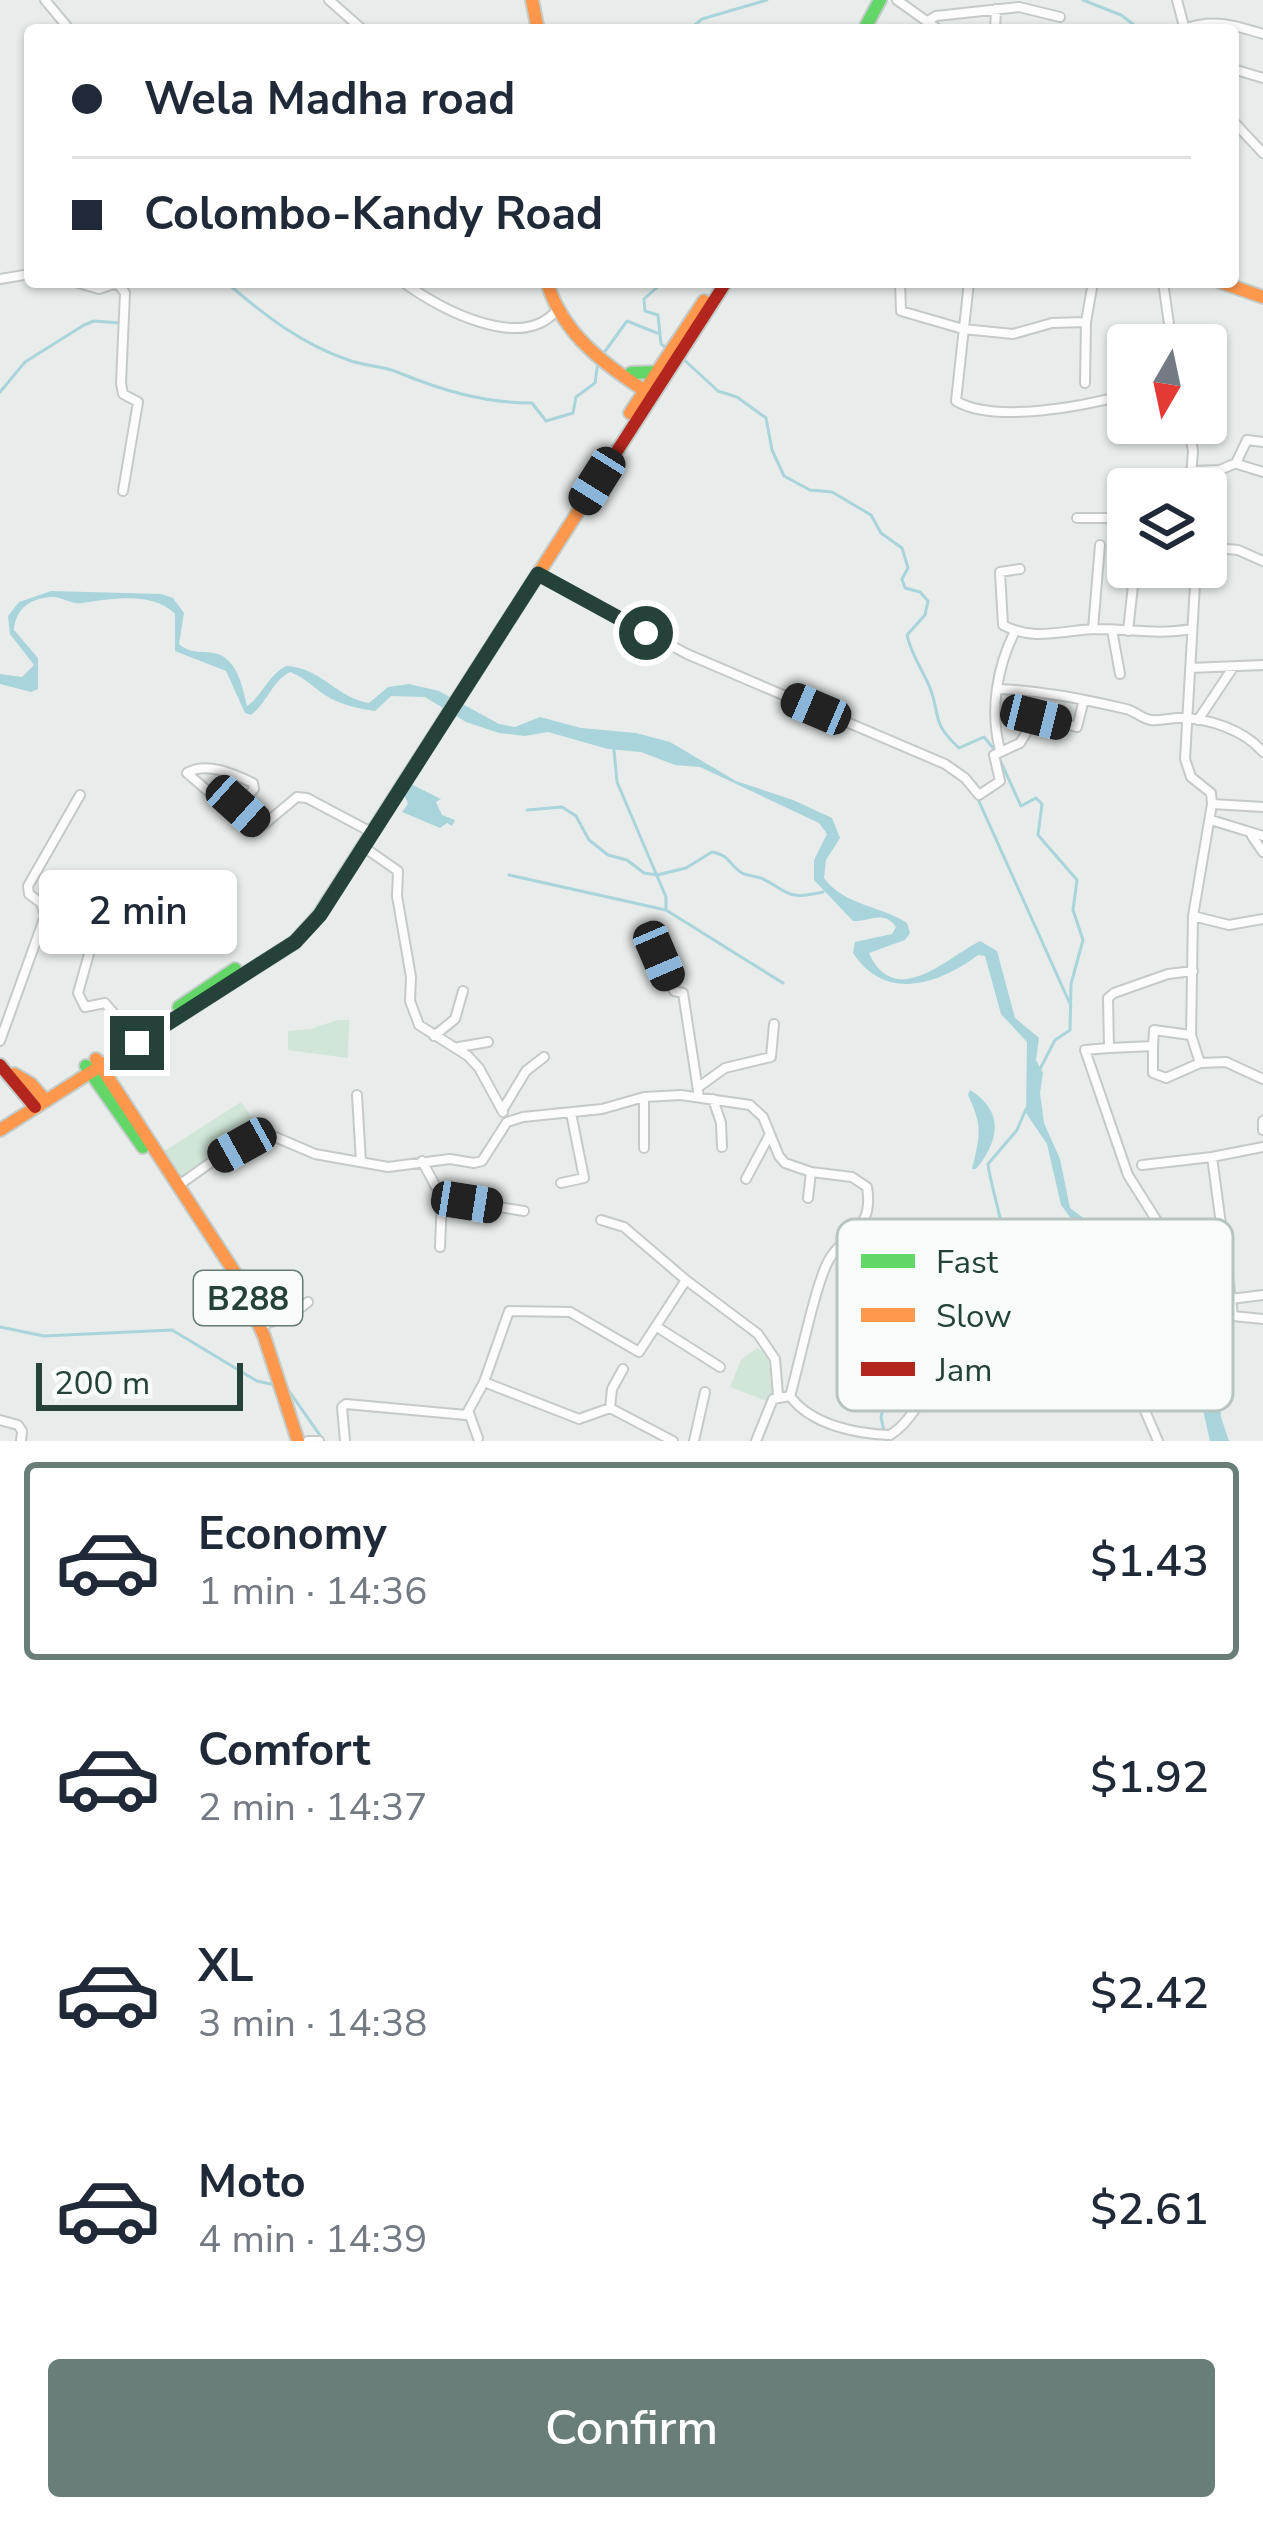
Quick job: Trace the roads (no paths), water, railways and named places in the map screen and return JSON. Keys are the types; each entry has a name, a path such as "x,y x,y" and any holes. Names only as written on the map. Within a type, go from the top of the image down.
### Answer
{"main road":[{"path":"549,288 556,310 574,337 651,392"},
{"path":"690,331 713,288"},
{"path":"513,607 664,369 722,288"},
{"path":"630,378 664,369"},
{"path":"628,416 630,378"},
{"path":"0,1119 93,1067 296,930 371,832 628,416 651,392"},
{"path":"93,1067 132,1035 295,942 320,915 371,832"},
{"name":"B288","path":"93,1067 238,1278 261,1325 298,1441"},
{"path":"3,1068 38,1100"},
{"path":"0,1130 38,1100"}],"street":[{"path":"45,0 65,24"},
{"path":"328,0 356,24"},
{"path":"888,0 932,24"},
{"path":"928,21 1019,7 1060,17"},
{"path":"995,9 995,24"},
{"path":"1198,24 1231,24"},
{"path":"1239,127 1263,153"},
{"path":"121,288 125,293 121,383 123,394 138,402 123,490"},
{"path":"415,288 473,321 490,325 532,328 546,323 556,310"},
{"path":"900,288 902,311 963,329 1013,334 1052,323 1086,322"},
{"path":"968,288 954,397 964,406 1048,410 1107,398"},
{"path":"1085,383 1092,288"},
{"path":"1164,288 1169,324"},
{"path":"1236,464 1247,440 1263,442"},
{"path":"1225,468 1236,464 1263,472"},
{"path":"1077,518 1107,518"},
{"path":"1093,629 1100,545"},
{"path":"1227,549 1263,562"},
{"path":"1020,569 1000,572 1003,625 1015,631 1044,636 1093,629 1191,629"},
{"path":"538,574 687,654 945,764 979,795 1000,781 993,716 998,678 1015,631"},
{"path":"1128,631 1133,588"},
{"path":"1194,588 1185,759 1191,777 1211,793 1212,804 1193,916 1191,1035 1200,1063"},
{"path":"1112,630 1120,674"},
{"path":"1190,668 1263,665"},
{"path":"1198,720 1233,668"},
{"path":"999,689 1053,691 1083,703 1132,710 1147,720 1198,720 1243,734 1263,752"},
{"path":"996,753 1020,743 1036,717 1077,727 1083,703"},
{"path":"238,806 254,789 253,783 219,770 188,771 224,805 238,806 265,827 288,802 307,798 371,832"},
{"path":"0,1041 45,916 28,886 80,794"},
{"path":"1212,804 1263,807"},
{"path":"1211,820 1263,836"},
{"path":"1251,835 1263,852"},
{"path":"365,848 398,871 397,896 412,977 410,1000 419,1025 458,1047 479,1068 505,1117"},
{"path":"1193,916 1228,925 1263,919"},
{"path":"94,936 78,993 85,1006 112,1006 132,1035"},
{"path":"659,956 674,991 683,993 699,1097"},
{"path":"1109,1048 1108,998 1168,974 1192,971"},
{"path":"434,1036 455,1019 463,991"},
{"path":"700,1086 725,1068 771,1057 774,1024"},
{"path":"1191,1035 1154,1030 1153,1073 1166,1078 1200,1063 1226,1062 1263,1078"},
{"path":"458,1047 488,1042"},
{"path":"1153,1046 1085,1050 1128,1175 1156,1219"},
{"path":"178,1186 210,1162 266,1133 314,1154 388,1167 422,1161 482,1161 526,1071 544,1057"},
{"path":"356,1095 361,1162"},
{"path":"505,1117 571,1112 644,1097 699,1097 751,1105 763,1117 778,1156 811,1172 852,1177 867,1187 871,1209 865,1219"},
{"path":"644,1097 644,1148"},
{"path":"713,1099 722,1147"},
{"path":"560,1183 584,1178 571,1112"},
{"path":"746,1180 771,1133"},
{"path":"1142,1165 1263,1147"},
{"path":"1211,1157 1220,1219"},
{"path":"422,1161 442,1198 440,1247"},
{"path":"808,1198 811,1172"},
{"path":"442,1198 524,1211"},
{"path":"601,1220 624,1227 758,1334 775,1358 778,1395 756,1441"},
{"path":"790,1396 828,1260 837,1251"},
{"path":"478,1438 469,1413 509,1311 570,1312 639,1352 686,1280"},
{"path":"1233,1299 1263,1295"},
{"path":"261,1325 308,1302"},
{"path":"1233,1316 1263,1319"},
{"path":"657,1327 720,1367"},
{"path":"610,1408 612,1389 623,1369"},
{"path":"484,1382 579,1419 610,1408 669,1441"},
{"path":"694,1441 705,1392"},
{"path":"778,1395 790,1396 813,1417 885,1435 903,1427 915,1411"},
{"path":"345,1441 342,1407 346,1405 469,1413"},
{"path":"1145,1411 1158,1441"},
{"path":"0,1420 18,1425 21,1441"},
{"path":"308,1441 319,1441"}],"water":[{"path":"51,591 161,594 173,598 184,613 179,644 225,658 239,676 247,706 286,666 309,672 369,703 388,687 409,684 439,691 499,724 515,727 540,717 670,742 736,781 832,818 840,838 826,860 824,878 852,900 907,923 910,933 905,940 869,953 880,970 907,979 938,967 980,941 997,951 1015,1018 1039,1038 1036,1060 1043,1073 1044,1123 1060,1159 1070,1208 1085,1219 1072,1219 1061,1205 1047,1144 1026,1113 1027,1042 1001,1014 985,956 912,984 880,978 866,968 853,953 855,942 892,934 896,927 881,917 853,921 814,880 814,860 827,834 819,823 700,767 675,765 641,752 608,749 548,732 499,733 466,722 425,697 391,696 375,711 369,710 330,698 290,672 251,715 245,713 226,671 175,651 175,614 143,599 78,603 53,597 31,602 21,610 14,630 38,658 38,689 31,692 0,684 0,674 22,677 34,665 10,634 8,616 19,602"},
{"path":"411,784 441,799 436,802 442,815 455,820 452,826 447,823 440,828 402,812 408,804 404,794"},
{"path":"970,1090 989,1107 995,1126 990,1147 976,1169 972,1169 979,1131"},
{"path":"1203,1411 1221,1411 1229,1441 1210,1441"}],"waterway":[{"path":"696,24 767,0"},
{"path":"1083,0 1133,24"},
{"path":"233,288 285,328 333,354 463,394 532,403 546,421 573,413 576,397 595,383 598,362"},
{"path":"656,288 644,299 645,311 658,315 661,344 668,349"},
{"path":"603,354 627,321 657,333"},
{"path":"0,392 25,362 84,325 120,323"},
{"path":"681,357 718,391 737,397 766,418 772,450 784,476 810,490 832,492 871,515 881,533 902,548 908,568 902,579 905,588 920,592 928,601 925,615 907,635 940,725 959,748 984,737 994,749"},
{"path":"566,593 689,659 838,723"},
{"path":"614,750 617,782 666,897 666,910"},
{"path":"999,758 1021,806 1036,798 1042,804 1038,835 1077,880 1073,910 1083,940 1071,984 1070,1030 1055,1040 1039,1071"},
{"path":"977,797 1071,1006"},
{"path":"527,810 562,807 576,816 589,840 644,873 686,868 712,852 742,873 788,893 823,892"},
{"path":"509,875 666,910 783,983"},
{"path":"1000,1219 988,1164 1017,1130 1026,1109"},
{"path":"0,1327 44,1336 172,1330 257,1381 275,1385"},
{"path":"289,1391 324,1441"},
{"path":"883,1411 886,1441"}]}
